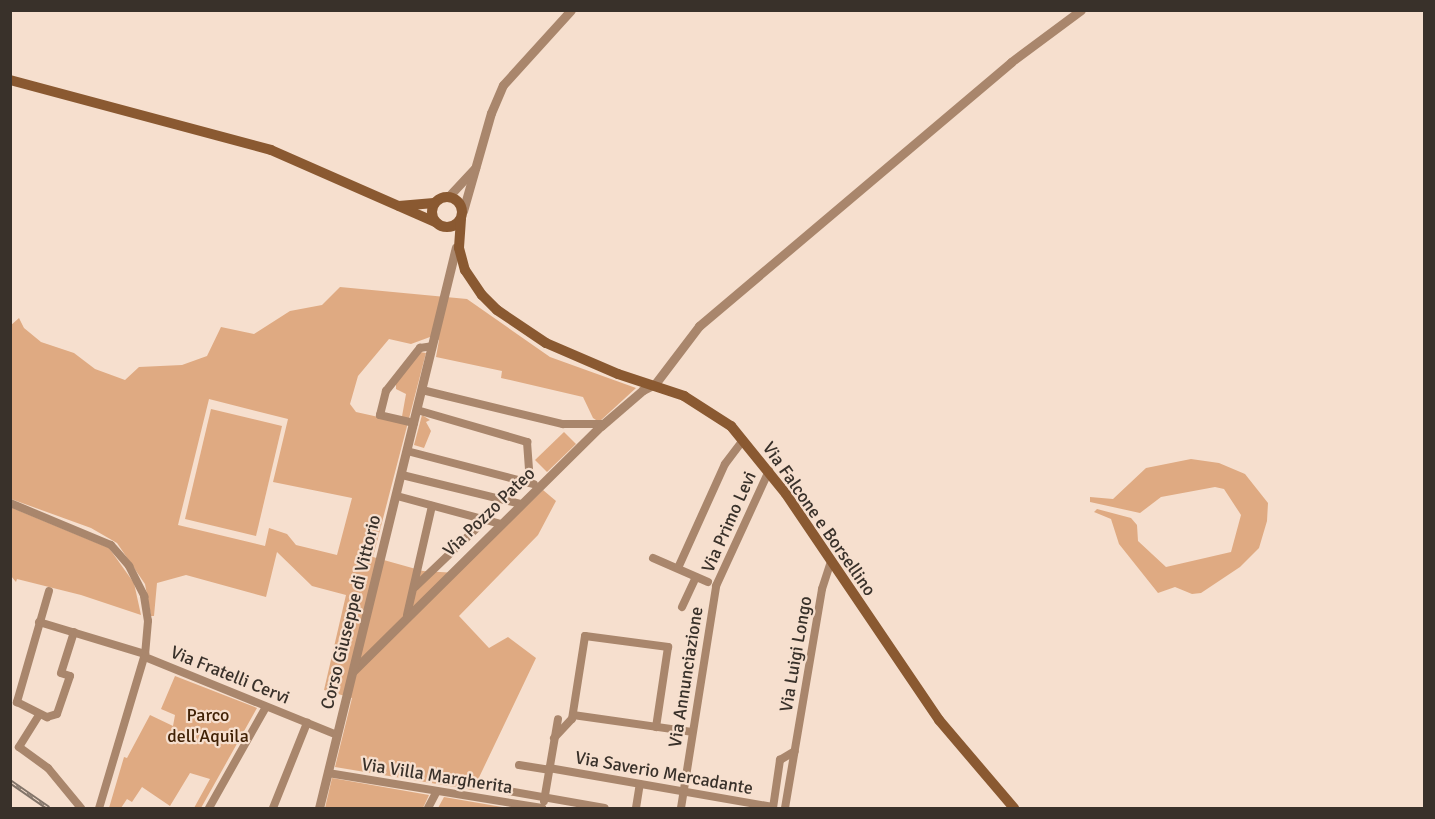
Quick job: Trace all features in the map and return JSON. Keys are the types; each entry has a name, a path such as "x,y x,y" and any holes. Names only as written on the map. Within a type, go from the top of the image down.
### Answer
{"main road":[{"path":"10,80 271,150 439,225 450,227 462,215 456,200 448,196 435,203 398,206"},
{"path":"435,203 432,216 439,225"},
{"name":"Via Falcone e Borsellino","path":"458,250 462,215"},
{"name":"Via Falcone e Borsellino","path":"439,225 458,250 482,295 516,323 577,357 655,384 711,410 743,440 769,471 939,720 971,763 1014,808"}],"street":[{"path":"462,215 491,113 503,85 571,10"},
{"path":"655,384 683,344 708,318 1011,62 1081,10"},
{"path":"448,196 476,166"},
{"name":"Corso Giuseppe di Vittorio","path":"319,808 432,346 458,250"},
{"path":"414,423 380,415 386,391 420,348 432,346"},
{"name":"Via Pozzo Pateo","path":"352,671 521,504 535,484 643,390 655,384"},
{"path":"422,390 563,424 603,424"},
{"path":"407,452 535,484 527,442 417,410"},
{"path":"678,568 724,464 743,440"},
{"name":"Via Primo Levi","path":"716,586 769,471"},
{"path":"402,475 521,504"},
{"path":"397,496 501,524"},
{"path":"10,503 111,545 133,572 144,596 148,621 145,655 99,808"},
{"path":"407,615 432,506"},
{"name":"Via Pozzo Pateo","path":"413,589 485,520"},
{"path":"653,558 708,582"},
{"name":"Via Luigi Longo","path":"785,808 822,589 831,562"},
{"path":"682,607 696,576"},
{"name":"Via Annunciazione","path":"681,808 716,586"},
{"path":"49,591 15,698 39,715 49,718 59,712 70,676 61,673 74,632"},
{"name":"Via Fratelli Cervi","path":"39,622 145,655 337,735"},
{"path":"555,738 573,715 585,636 668,647 656,727"},
{"path":"209,808 266,707"},
{"path":"39,715 19,747 48,768 81,808"},
{"path":"573,715 692,732"},
{"path":"542,808 558,719"},
{"path":"273,808 307,723"},
{"name":"Via Luigi Longo","path":"773,808 780,760 795,751"},
{"name":"Via Saverio Mercadante","path":"519,765 773,808"},
{"name":"Via Villa Margherita","path":"328,773 542,808"},
{"path":"636,808 640,784"},
{"path":"428,808 437,791"},
{"name":"Via Villa Margherita","path":"508,791 605,808"}],"green space":[{"path":"340,287 467,299 550,357 636,388 599,422 593,418 583,397 501,378 502,371 436,357 439,340 430,337 411,344 389,339 358,376 350,404 356,412 401,422 406,394 396,389 396,380 420,352 426,353 373,557 423,571 457,573 543,490 556,501 538,535 459,616 489,648 508,637 536,658 473,790 335,767 352,698 324,690 346,595 312,586 277,552 266,597 186,575 157,583 154,616 151,616 145,584 117,543 91,528 11,499 10,326 19,318 24,328 41,342 74,353 95,369 125,380 139,367 182,365 207,356 221,327 254,334 290,311 322,305","holes":["209,399 288,419 273,482 352,498 337,555 296,545 287,534 269,528 265,546 178,525"]},
{"path":"211,409 282,426 256,536 185,519"},
{"path":"422,415 430,420 426,422 431,431 424,448 414,445"},
{"path":"564,432 576,444 547,472 535,460"},
{"path":"1191,459 1219,463 1245,474 1268,503 1267,521 1259,548 1240,567 1201,593 1192,594 1175,587 1158,593 1119,544 1111,519 1094,512 1097,509 1131,518 1137,525 1138,541 1166,567 1231,552 1241,515 1224,489 1215,487 1161,497 1140,513 1090,502 1090,497 1113,499 1146,468"},
{"path":"10,507 109,548 134,583 141,615 81,595 17,579 16,582 11,576"},
{"name":"Parco dell'Aquila","path":"175,676 257,708 201,808 194,808 210,779 190,773 170,806 142,787 132,802 127,799 121,808 109,808 124,757 127,758 150,715 173,726 175,715 161,709"},
{"path":"332,778 429,795 423,808 325,808"},
{"path":"444,797 508,808 438,808"}],"railway":[{"path":"10,781 49,808"}]}
